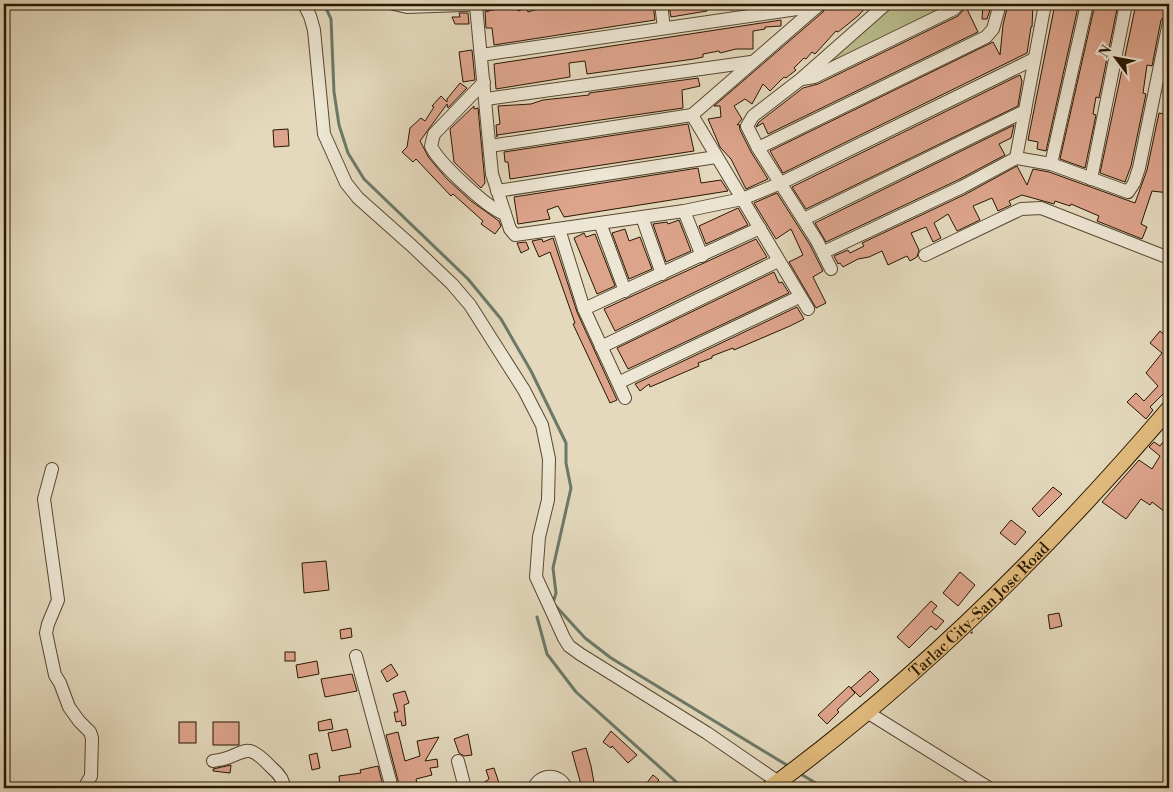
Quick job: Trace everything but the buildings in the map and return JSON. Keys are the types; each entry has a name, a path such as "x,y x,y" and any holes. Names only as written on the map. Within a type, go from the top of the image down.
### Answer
{"main road":[{"name":"Tarlac City-San Jose Road","path":"780,784 867,712 959,631 1035,559 1169,409"}],"street":[{"path":"304,4 314,30 324,134 346,183 358,198 452,284 470,305 524,390 542,426 549,459 548,500 538,537 536,577 564,638 569,646 580,654 707,733 780,784"},
{"path":"394,4 407,7 490,4"},
{"path":"661,4 664,28"},
{"path":"831,269 824,252 758,148 747,126 749,121 801,79 886,4"},
{"path":"801,79 814,77 954,9 960,4"},
{"path":"758,148 986,37 993,29 1000,4"},
{"path":"1016,158 1045,4"},
{"path":"1051,164 1087,4"},
{"path":"1091,179 1126,4"},
{"path":"481,55 819,5"},
{"path":"490,146 692,115 819,5"},
{"path":"476,6 492,174 511,232 515,235 684,211 742,199 781,183 1034,59"},
{"path":"824,252 962,187 1016,158 1051,164 1128,192 1134,183 1153,106 1169,22"},
{"path":"486,99 752,62"},
{"path":"484,82 434,134 431,146 439,159 465,184 493,208 505,214"},
{"path":"804,219 1025,111"},
{"path":"692,115 808,309"},
{"path":"497,191 716,157"},
{"path":"925,255 1020,209 1031,207 1041,208 1169,258"},
{"path":"684,211 702,256"},
{"path":"642,217 662,274"},
{"path":"600,223 625,291"},
{"path":"584,309 760,228"},
{"path":"559,229 584,309 626,398"},
{"path":"601,346 778,261"},
{"path":"620,382 799,296"},
{"path":"52,468 44,499 58,600 46,633 54,675 60,683 69,707 90,732 92,738 91,776 84,788"},
{"path":"356,656 392,788"},
{"path":"867,712 989,788"},
{"path":"213,761 226,760 244,750 254,751 279,774 284,788"},
{"path":"458,761 466,788"},
{"path":"534,788 539,780 552,776 558,777 563,781 566,788"}],"green space":[{"path":"882,4 955,4 791,86"}],"waterway":[{"path":"324,4 331,19 334,92 339,125 348,153 364,179 468,279 501,319 531,371 566,443 566,463 571,488 553,568 556,593 553,603 585,638 611,658 790,767"},
{"path":"537,617 547,654 576,692 683,788"},
{"path":"799,773 824,788"}]}
